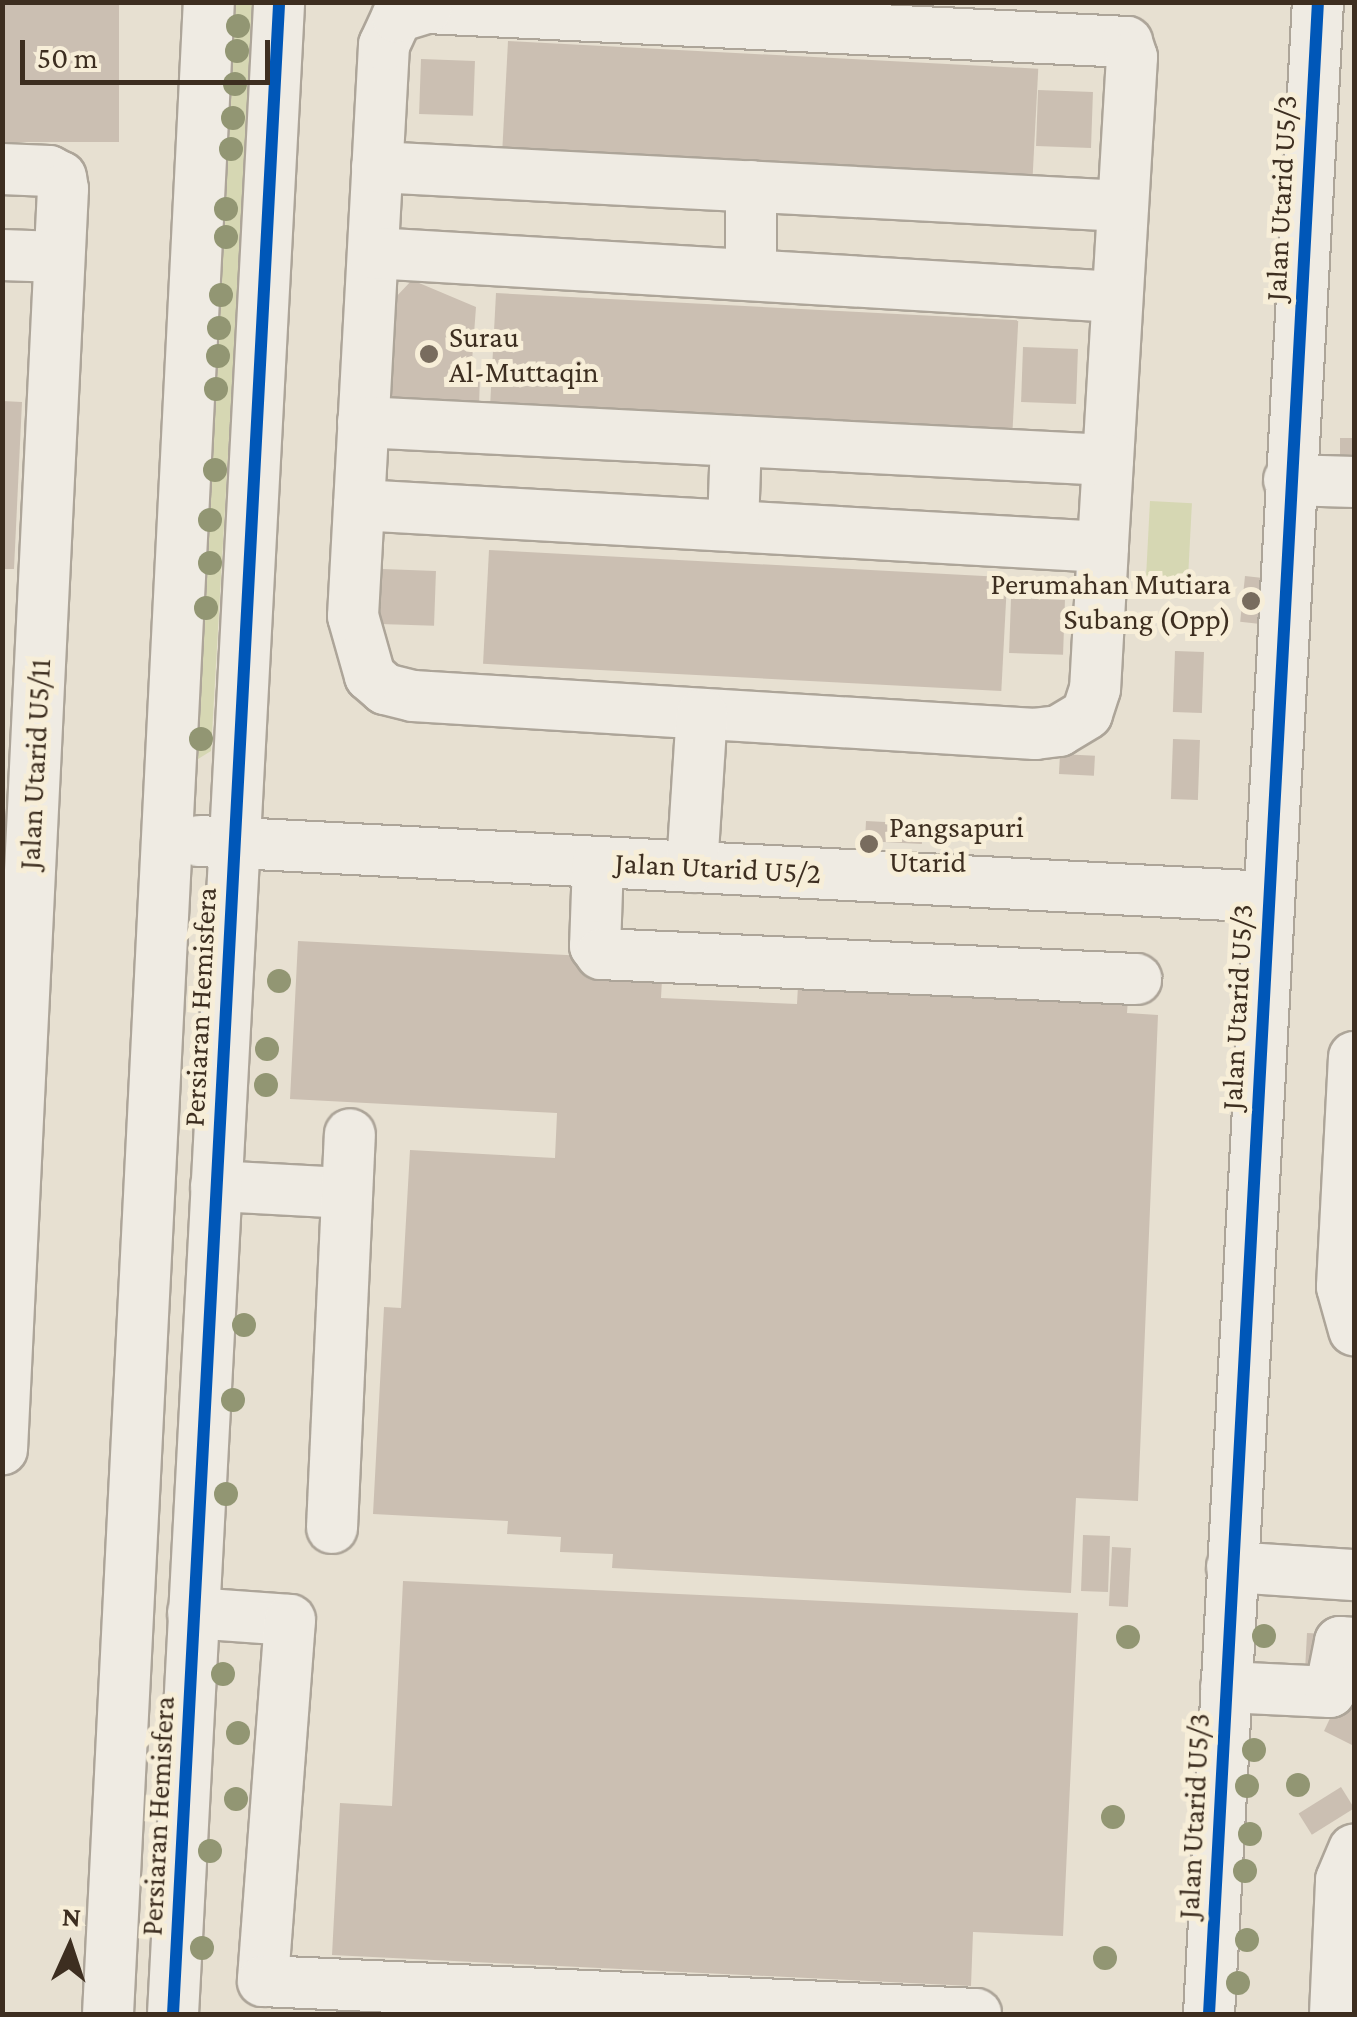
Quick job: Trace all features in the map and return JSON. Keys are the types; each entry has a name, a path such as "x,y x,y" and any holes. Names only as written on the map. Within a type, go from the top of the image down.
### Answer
{"street":[{"name":"Persiaran Hemisfera","path":"108,2014 209,2"},
{"name":"Persiaran Hemisfera","path":"173,2014 279,2"},
{"name":"Jalan Utarid U5/3","path":"1209,2014 1289,480 1318,2"},
{"path":"411,10 1127,42 1132,57 1095,689 1087,714 1059,731 702,714 385,689 357,648 359,505 377,167 384,45 388,30 411,10"},
{"path":"377,167 1123,206"},
{"name":"Jalan Utarid U5/11","path":"2,168 60,177 14,947 2,1450"},
{"path":"751,276 752,186"},
{"path":"2,254 58,258"},
{"path":"373,254 1118,297"},
{"path":"364,422 1108,460"},
{"path":"733,526 736,441"},
{"path":"1289,480 1354,482"},
{"path":"359,505 1103,547"},
{"path":"692,867 702,714"},
{"name":"Jalan Utarid U5/2","path":"168,840 1268,897"},
{"path":"598,862 594,946 601,954 1136,979"},
{"path":"1354,1057 1349,1232 1342,1288 1354,1330"},
{"path":"332,1528 350,1134"},
{"path":"216,1186 346,1193"},
{"path":"1232,1567 1354,1574"},
{"path":"194,1613 290,1620 263,1981 976,2014"},
{"path":"1226,1687 1330,1692 1340,1642 1354,1643"},
{"path":"1335,2014 1341,1880 1354,1850"}],"green space":[{"path":"228,3 254,3 211,751 198,759 191,755"},
{"path":"1150,501 1192,503 1188,581 1146,579"}],"building":[{"path":"2,2 119,2 119,142 2,142"},
{"path":"508,41 1038,69 1032,187 502,159"},
{"path":"421,59 475,61 473,116 419,114"},
{"path":"1038,90 1093,92 1091,148 1036,146"},
{"name":"Surau Al-Muttaqin","path":"412,280 476,307 471,375 480,375 479,407 377,401 394,299"},
{"path":"496,293 1018,320 1012,435 490,408"},
{"path":"1023,347 1078,349 1076,404 1021,402"},
{"path":"2,401 22,402 14,569 2,569"},
{"path":"1340,438 1354,438 1354,456 1340,456"},
{"path":"489,550 1007,577 1001,691 483,664"},
{"path":"382,569 436,571 434,626 380,624"},
{"path":"1245,576 1263,578 1258,624 1240,622"},
{"path":"1011,598 1065,600 1063,655 1009,653"},
{"path":"1175,651 1204,652 1202,713 1173,712"},
{"path":"1173,739 1200,740 1198,800 1171,799"},
{"path":"1060,754 1095,756 1094,776 1059,774"},
{"path":"866,821 923,824 922,844 865,841"},
{"path":"298,941 663,960 661,998 797,1004 799,967 1129,984 1127,1013 1158,1015 1138,1501 1076,1498 1071,1593 612,1568 613,1554 560,1552 561,1537 507,1534 508,1521 373,1514 384,1307 401,1308 410,1150 555,1158 557,1113 290,1099"},
{"path":"1083,1535 1110,1536 1108,1592 1081,1591"},
{"path":"1112,1547 1131,1548 1128,1607 1109,1606"},
{"path":"403,1581 1078,1613 1063,1936 973,1932 971,1986 332,1955 340,1803 392,1806"},
{"path":"1307,1633 1328,1634 1326,1673 1305,1672"},
{"path":"1354,1667 1354,1746 1324,1731"},
{"path":"1341,1787 1354,1808 1312,1835 1299,1813"}],"cycle path":[{"path":"173,2014 279,2"},
{"path":"1209,2014 1318,2"}],"place":[{"name":"Surau Al-Muttaqin","path":"429,354"},
{"name":"Perumahan Mutiara Subang (Opp)","path":"1251,601"},
{"name":"Pangsapuri Utarid","path":"869,844"}]}
